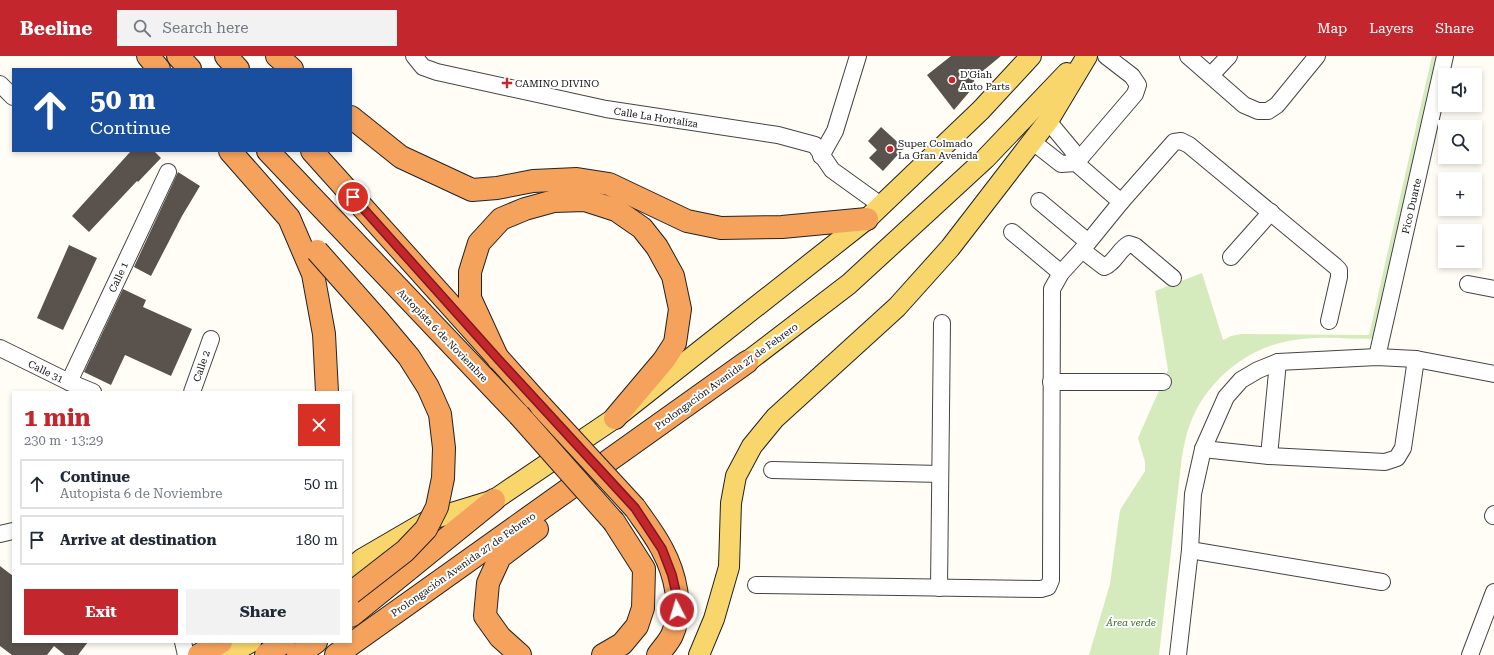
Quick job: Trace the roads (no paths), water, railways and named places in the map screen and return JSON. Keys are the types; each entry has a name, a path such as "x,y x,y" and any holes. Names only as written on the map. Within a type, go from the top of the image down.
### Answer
{"highway":[{"path":"148,56 158,68"},
{"path":"178,56 189,68"},
{"path":"226,56 237,68"},
{"path":"277,56 291,68"},
{"path":"352,118 401,157 472,190 497,188 533,181 577,179 609,184 686,221 721,228 782,227 875,212"},
{"path":"231,152 409,356 428,387 440,414 444,448 443,478 437,507 426,529 405,551 352,592"},
{"name":"Autopista 6 de Noviembre","path":"269,152 519,415 614,522 644,569 643,608 637,626 622,644 603,655"},
{"path":"313,152 498,359 635,508 662,549 672,575 678,601 672,636 658,655"},
{"path":"498,359 470,298 470,272 479,243 501,219 526,209 554,201 585,200 616,210 642,228 657,247 673,276 680,309 675,343 664,360 615,418"},
{"path":"289,218 312,274 324,334 326,391"},
{"path":"520,655 500,637 485,616 488,583 500,557 688,416 747,362"},
{"name":"Prolongación Avenida 27 de Febrero","path":"336,655 747,362"},
{"path":"352,615 494,500"},
{"path":"189,648 216,643"},
{"path":"298,655 315,643"}],"main road":[{"path":"352,567 362,559 430,520 494,500 615,418 875,212 981,110 1031,56"},
{"name":"Prolongación Avenida 27 de Febrero","path":"747,362 849,284 985,159 1083,56"},
{"path":"699,655 714,619 729,567 731,503 736,476 752,446 775,418 897,307 950,248 1048,121 1087,56"},
{"path":"228,655 248,643"}],"street":[{"name":"Calle La Hortaliza","path":"414,56 423,67 436,72 606,109 778,135 814,145 832,170 875,212"},
{"path":"821,156 835,131 858,56"},
{"path":"1033,142 1062,164 1076,163 1135,94 1138,85 1132,76 1106,56"},
{"path":"1188,56 1244,105 1258,111 1268,111 1277,105 1317,56"},
{"path":"1211,75 1229,56"},
{"name":"Pico Duarte","path":"1377,357 1445,56"},
{"path":"0,84 12,95"},
{"path":"1048,121 1073,151 1076,163 1121,202"},
{"path":"756,585 1041,589 1048,587 1051,580 1052,290 1061,272 1174,142 1181,141 1189,145 1339,270 1339,277 1329,321"},
{"name":"Calle 1","path":"69,382 168,172"},
{"path":"1039,201 1104,267 1108,265 1125,246 1129,244 1134,246 1173,278"},
{"path":"1231,257 1270,212"},
{"path":"1012,232 1061,272"},
{"path":"1468,284 1494,289"},
{"path":"939,588 942,323"},
{"name":"Calle 2","path":"192,391 211,339"},
{"name":"Calle 31","path":"0,348 91,391"},
{"path":"1178,655 1190,550 1193,494 1203,449 1226,397 1242,380 1258,370 1278,362 1377,357 1416,359 1494,374"},
{"path":"1203,449 1269,456 1385,462 1397,458 1403,448 1416,359"},
{"path":"1269,456 1278,362"},
{"path":"1051,382 1163,382"},
{"path":"772,470 940,474"},
{"path":"0,534 12,531"},
{"path":"1190,550 1382,582"},
{"path":"1470,655 1494,592"}],"place":[{"name":"D'Giah Auto Parts","path":"952,80"},
{"name":"CAMINO DIVINO","path":"507,83"},
{"name":"Super Colmado La Gran Avenida","path":"890,149"}],"park label":[{"name":"Área verde","path":"1131,622"}]}
